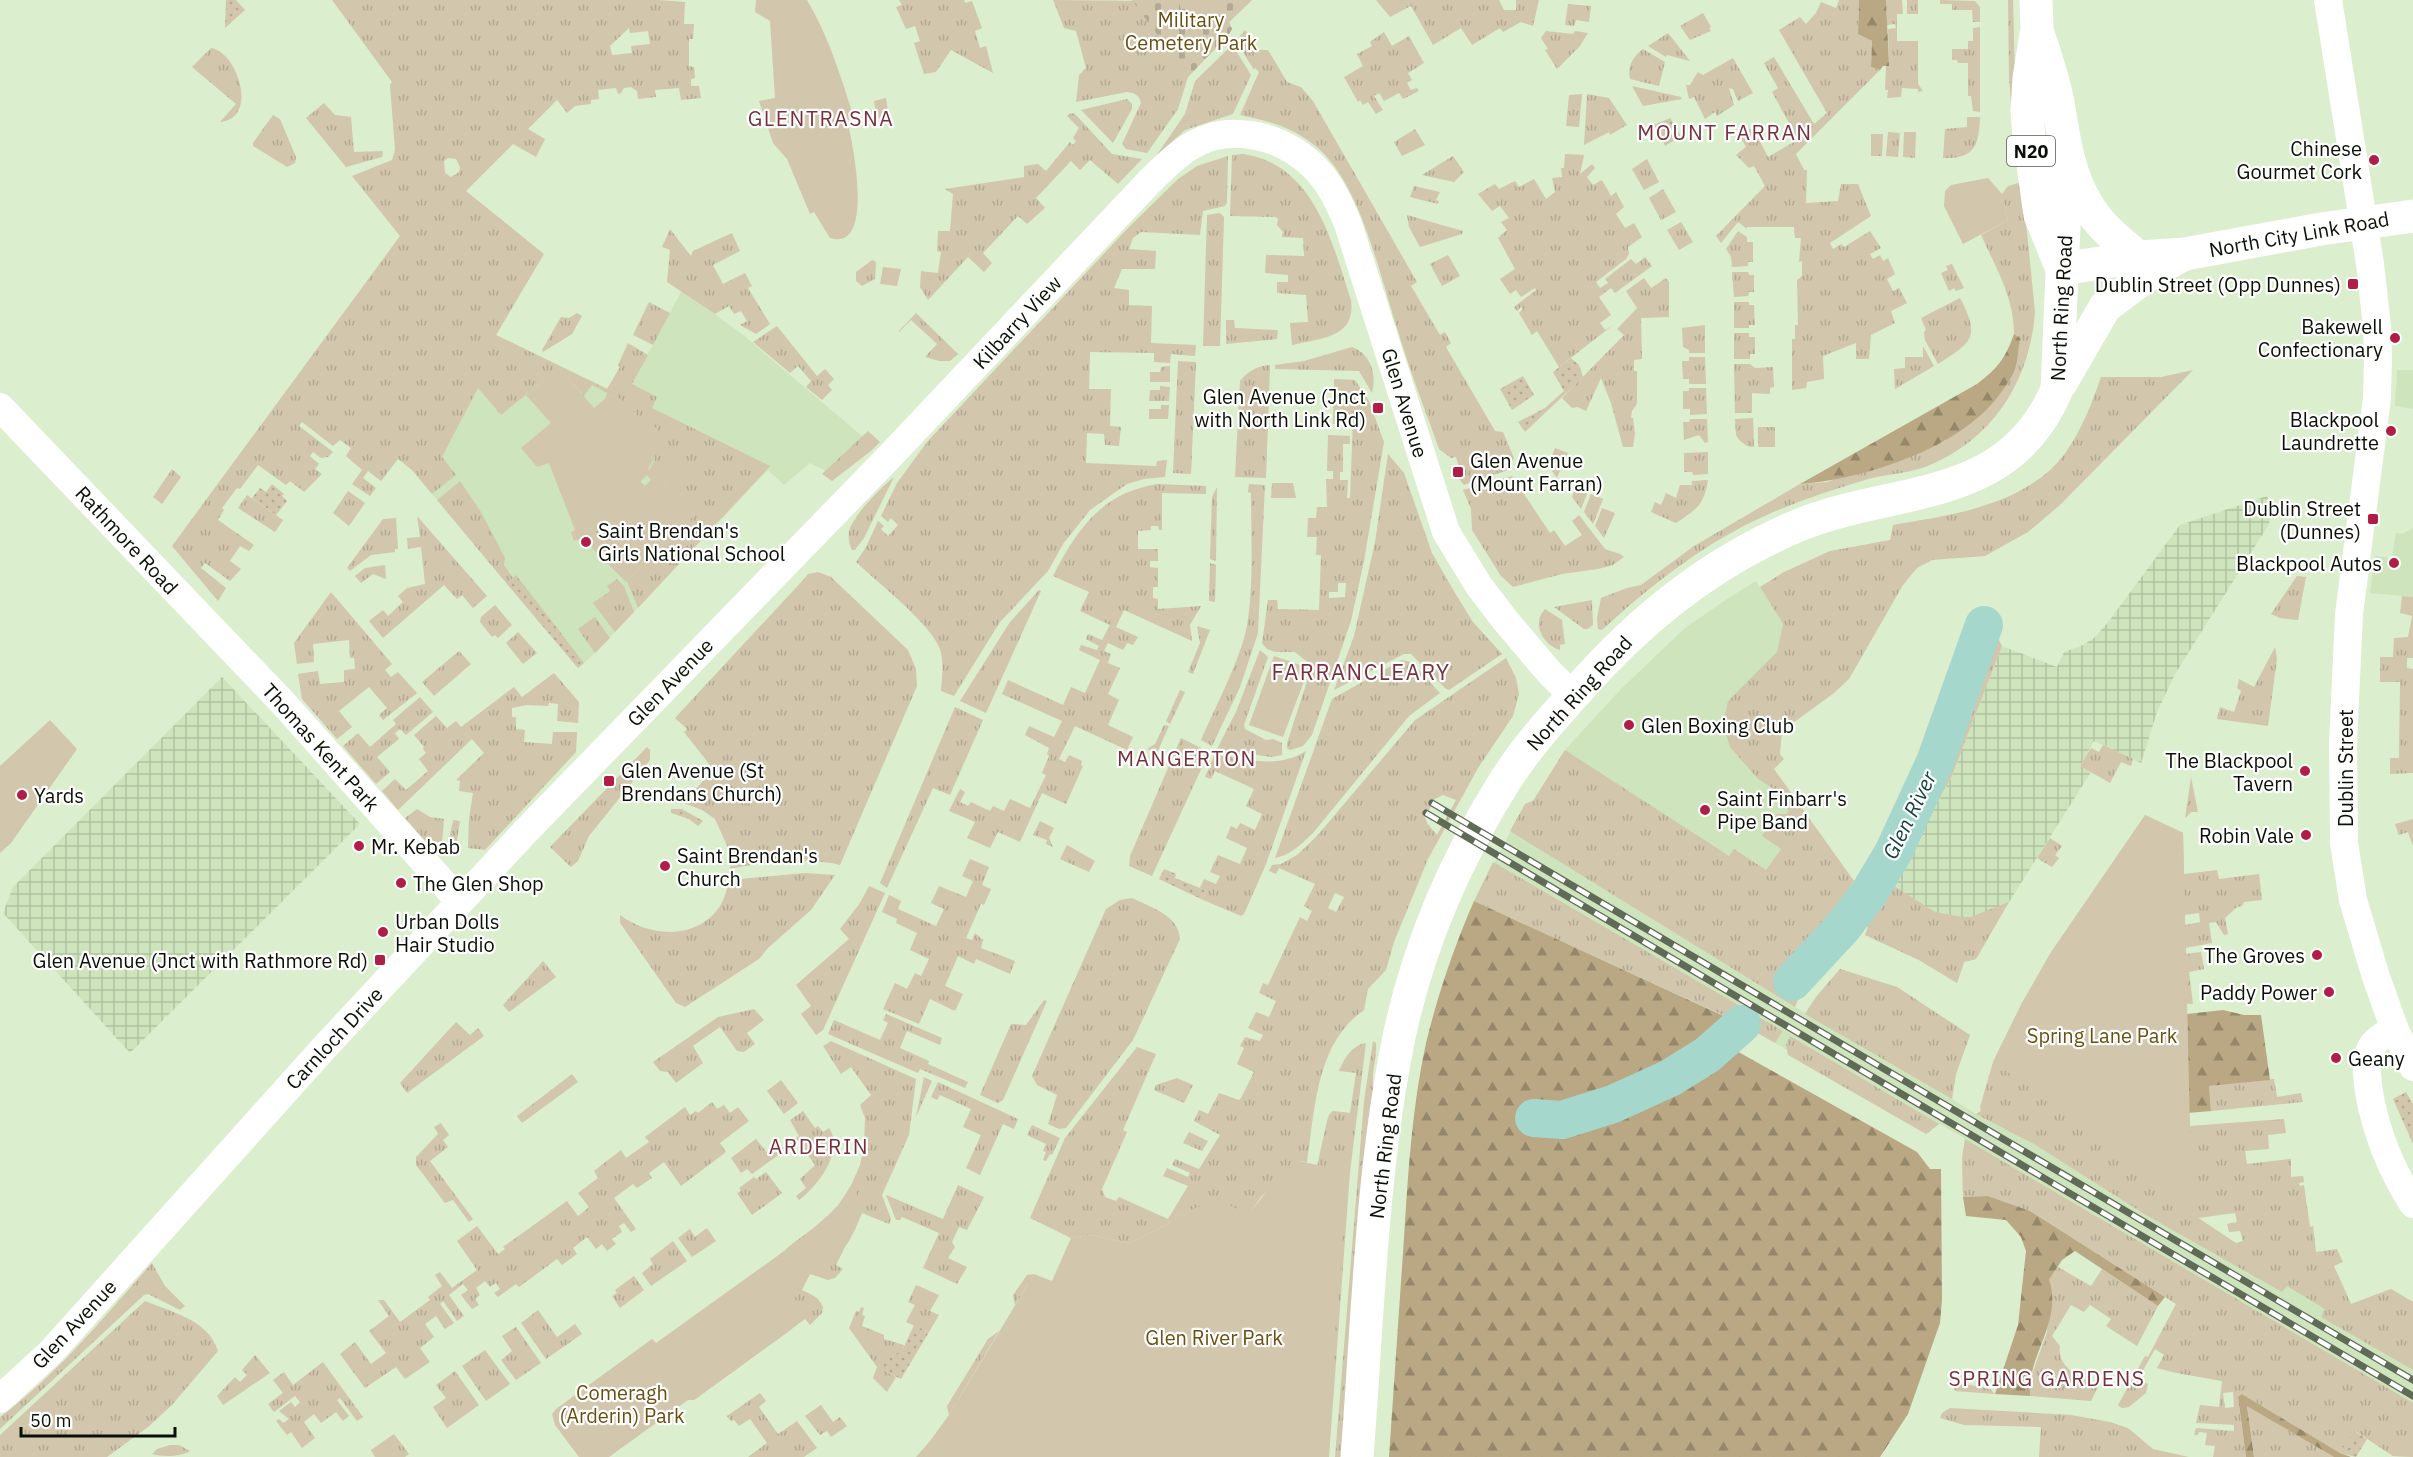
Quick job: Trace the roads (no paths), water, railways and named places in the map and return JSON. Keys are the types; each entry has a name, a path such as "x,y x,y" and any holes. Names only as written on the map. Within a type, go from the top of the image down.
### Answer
{"main road":[{"name":"N20","path":"2036,14 2056,92 2067,158 2087,206 2100,222 2138,257"},
{"name":"N20","path":"2036,14 2027,111 2029,137 2040,215 2062,269"},
{"name":"North Ring Road","path":"1358,1457 1379,1166 1388,1097 1411,992 1424,949 1454,872 1504,782 1540,734 1610,653 1694,582 1750,548 1806,523 1875,502 1933,491 1975,476 2002,460 2030,433 2048,408 2057,389 2067,158"},
{"name":"North City Link Road","path":"2062,269 2138,257 2185,254 2274,237 2413,216"},
{"name":"North City Link Road","path":"2057,389 2105,307 2153,272 2185,254"}],"street":[{"name":"Dublin Street","path":"2328,0 2370,264 2377,327 2377,398 2349,614 2343,743 2344,843 2353,900 2378,984 2395,1030 2413,1067"},
{"name":"Kilbarry View","path":"814,533 891,455 1149,182 1189,147 1212,136 1234,132"},
{"name":"Glen Avenue","path":"1234,132 1267,138 1296,152 1312,165 1336,198 1359,255 1446,532 1479,586 1505,620 1549,672 1573,696"},
{"name":"Rathmore Road","path":"0,407 255,672"},
{"name":"Glen Avenue","path":"526,831 814,533"},
{"name":"Thomas Kent Park","path":"255,672 460,902"},
{"name":"Carnloch Drive","path":"145,1247 299,1075 526,831"},
{"path":"2395,1030 2380,1037 2372,1046 2367,1060 2368,1080 2377,1132 2386,1155 2413,1204"},
{"name":"Glen Avenue","path":"0,1399 51,1352 145,1247"}],"waterway":[{"name":"Glen River","path":"1792,982 1843,927 1869,893 1893,853 1935,762 1984,625"},
{"name":"Glen River","path":"1534,1118 1562,1120 1613,1104 1670,1078 1707,1055 1742,1024"}],"railway":[{"path":"1432,803 2413,1380"},
{"path":"1426,813 2413,1396"}],"place":[{"name":"Chinese Gourmet Cork","path":"2374,160"},
{"name":"Dublin Street (Opp Dunnes)","path":"2353,284"},
{"name":"Bakewell Confectionary","path":"2395,338"},
{"name":"Glen Avenue (Jnct with North Link Rd)","path":"1378,408"},
{"name":"Blackpool Laundrette","path":"2391,431"},
{"name":"Glen Avenue (Mount Farran)","path":"1458,472"},
{"name":"Dublin Street (Dunnes)","path":"2373,519"},
{"name":"Saint Brendan's Girls National School","path":"586,542"},
{"name":"Blackpool Autos","path":"2394,563"},
{"name":"Glen Boxing Club","path":"1629,725"},
{"name":"The Blackpool Tavern","path":"2305,771"},
{"name":"Glen Avenue (St Brendans Church)","path":"609,781"},
{"name":"Yards","path":"22,795"},
{"name":"Saint Finbarr's Pipe Band","path":"1705,810"},
{"name":"Robin Vale","path":"2306,835"},
{"name":"Mr. Kebab","path":"359,846"},
{"name":"Saint Brendan's Church","path":"665,866"},
{"name":"The Glen Shop","path":"401,883"},
{"name":"Urban Dolls Hair Studio","path":"383,932"},
{"name":"The Groves","path":"2317,955"},
{"name":"Glen Avenue (Jnct with Rathmore Rd)","path":"380,960"},
{"name":"Paddy Power","path":"2329,992"},
{"name":"Geany","path":"2336,1058"}],"district":[{"name":"GLENTRASNA","path":"821,118"},
{"name":"MOUNT FARRAN","path":"1725,132"},
{"name":"FARRANCLEARY","path":"1361,671"},
{"name":"MANGERTON","path":"1187,758"},
{"name":"ARDERIN","path":"819,1146"},
{"name":"SPRING GARDENS","path":"2047,1378"}],"park label":[{"name":"Military Cemetery Park","path":"1191,30"},
{"name":"Spring Lane Park","path":"2102,1035"},
{"name":"Glen River Park","path":"1214,1337"},
{"name":"Comeragh (Arderin) Park","path":"622,1404"}]}
